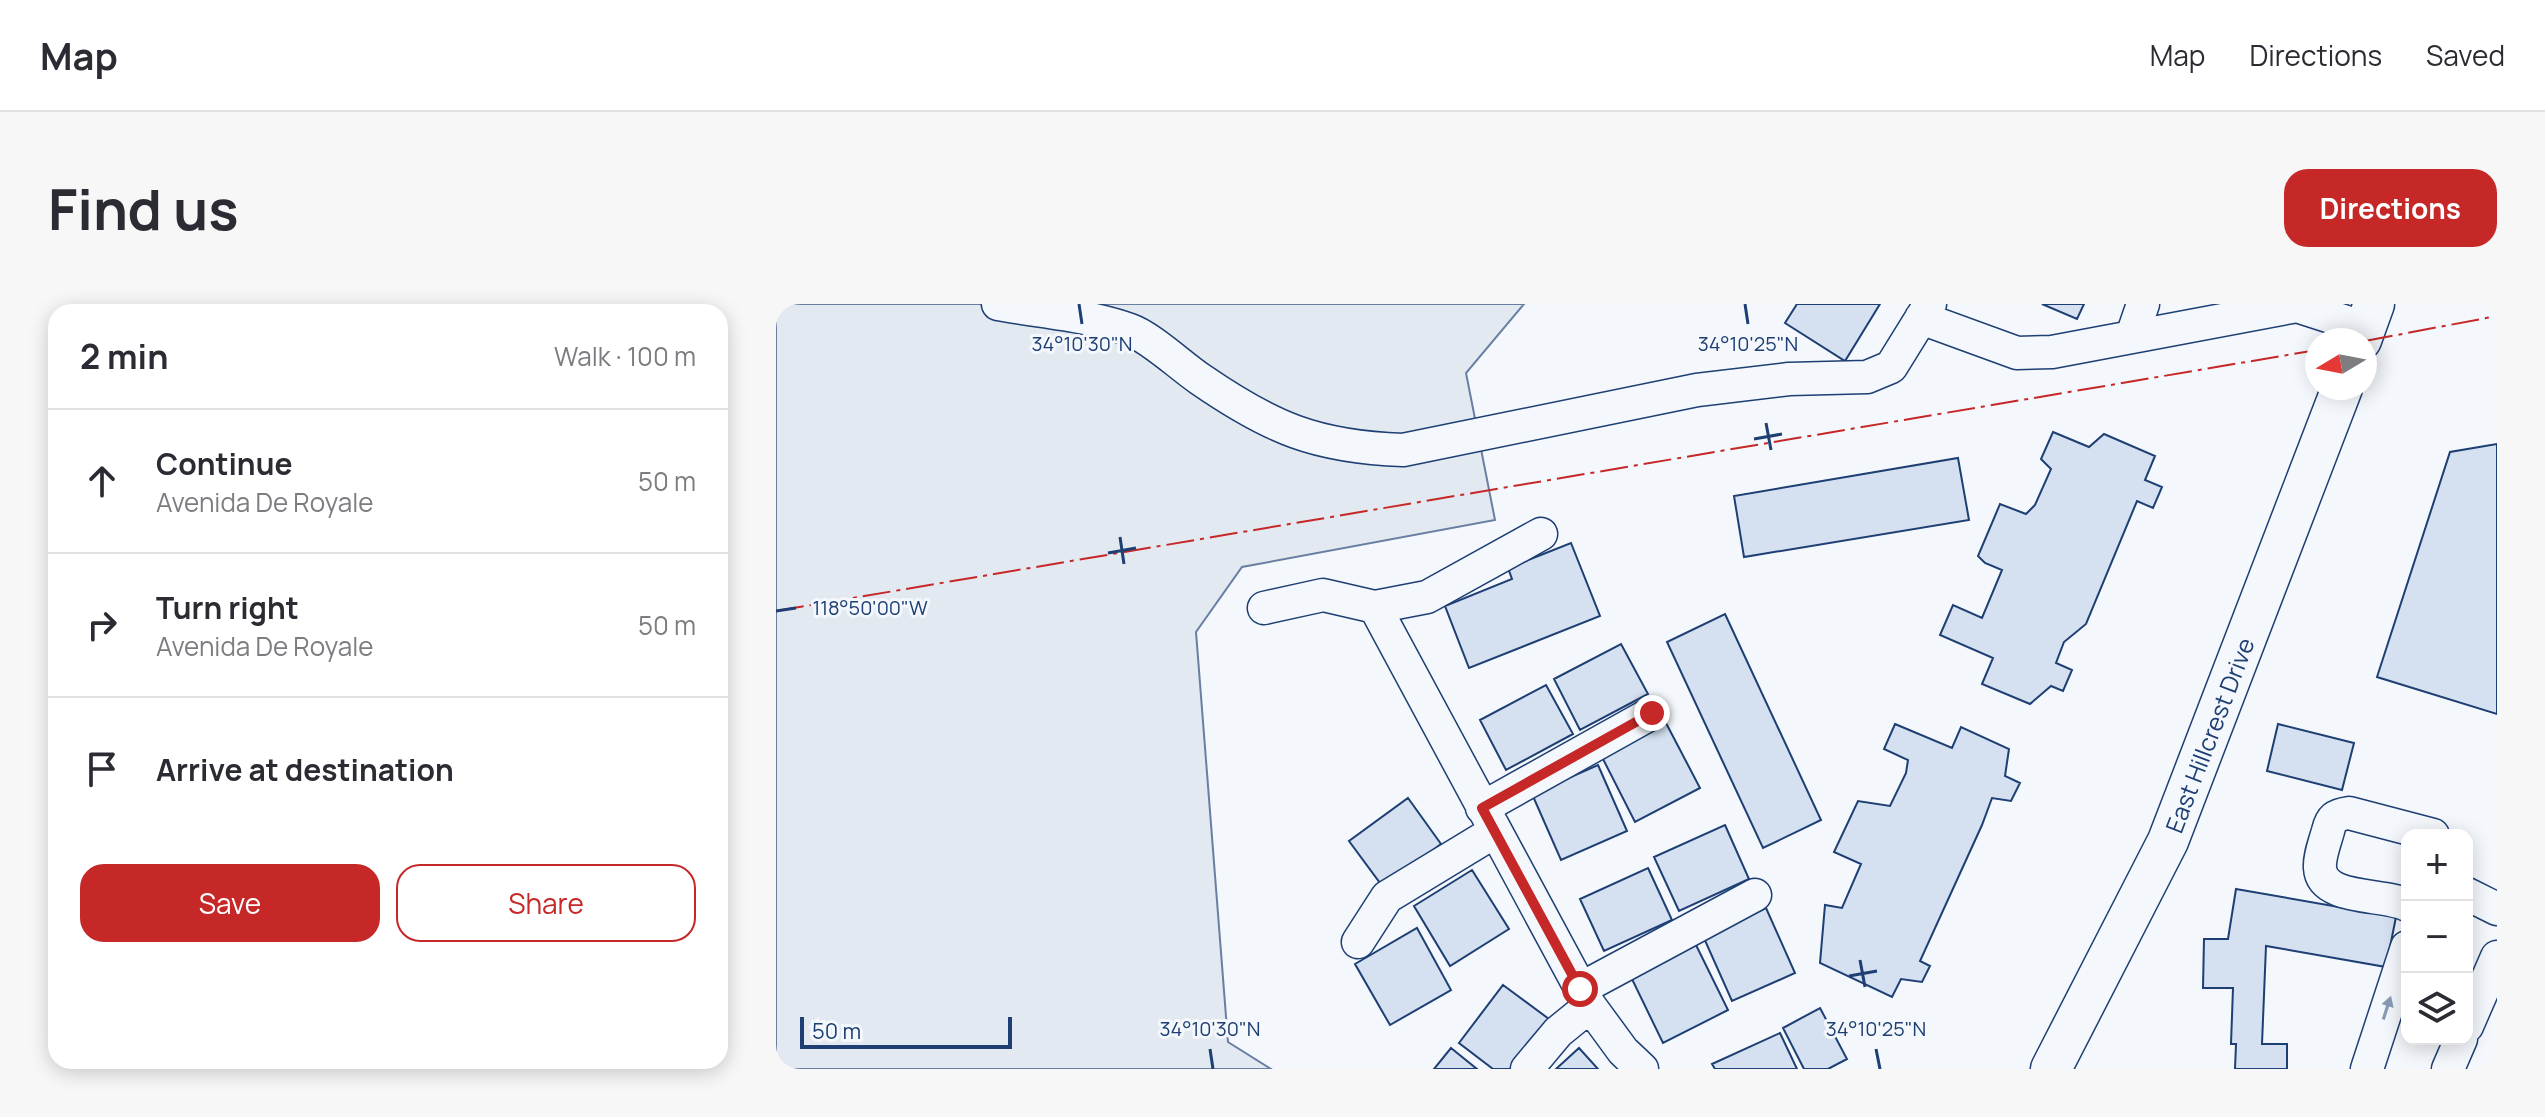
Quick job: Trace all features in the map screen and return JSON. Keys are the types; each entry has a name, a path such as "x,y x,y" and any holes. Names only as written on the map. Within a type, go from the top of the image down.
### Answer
{"main road":[{"name":"East Hillcrest Drive","path":"2051,1069 2168,841 2337,400"}],"street":[{"path":"998,304 1133,331 1266,421 1314,440 1364,449 1403,450 1697,390 1789,379 1867,377 1891,367 1926,311 2017,353 2052,352 2297,306 2367,324"},
{"path":"2132,336 2143,304"},
{"path":"1264,608 1323,595 1375,607 1427,597 1541,534"},
{"path":"1375,607 1585,998 1623,1051 1642,1069"},
{"path":"1358,942 1387,897 1488,820 1652,713"},
{"path":"2401,904 2334,890 2323,881 2320,867 2330,821 2338,814 2349,813 2413,829"},
{"path":"1527,1069 1585,998 1755,895"},
{"path":"2473,897 2497,909"},
{"path":"2473,1012 2497,957"},
{"path":"2367,1069 2401,965"},
{"path":"2448,1069 2458,1045"}],"shaded area":[{"path":"776,304 1524,304 1466,373 1495,520 1242,567 1196,632 1228,1042 1271,1069 776,1069"}],"building":[{"path":"1797,304 1880,304 1845,361 1785,323"},
{"path":"2042,304 2084,304 2077,319"},
{"path":"2053,432 2089,447 2104,434 2155,456 2145,480 2162,487 2153,508 2137,501 2086,624 2064,642 2056,663 2072,670 2063,691 2051,686 2030,704 1982,684 1993,658 1940,635 1953,605 1982,618 2002,570 1985,563 1978,556 2000,504 2026,514 2035,505 2051,469 2041,459"},
{"path":"2497,444 2497,714 2377,677 2450,452"},
{"path":"1958,458 1969,520 1744,557 1734,496"},
{"path":"1571,543 1600,616 1469,668 1445,606 1512,579 1508,568"},
{"path":"1725,614 1821,820 1763,848 1667,642"},
{"path":"1621,644 1648,694 1580,730 1554,679"},
{"path":"1546,685 1573,734 1506,770 1480,720"},
{"path":"1666,723 1700,788 1635,822 1602,757"},
{"path":"1895,724 1952,748 1961,727 2009,749 2005,776 2020,783 2011,801 1992,798 1920,961 1930,966 1922,982 1901,979 1892,997 1820,963 1825,905 1842,908 1861,864 1834,852 1858,801 1890,806 1906,773 1908,760 1884,749"},
{"path":"2278,724 2354,743 2342,790 2267,771"},
{"path":"1598,765 1627,831 1561,860 1532,794"},
{"path":"1408,798 1441,844 1383,887 1349,841"},
{"path":"1725,825 1749,879 1679,911 1654,857"},
{"path":"1648,868 1672,920 1604,951 1580,899"},
{"path":"1472,870 1509,929 1450,966 1414,906"},
{"path":"2236,889 2396,917 2386,967 2266,946 2262,1044 2287,1044 2287,1069 2235,1069 2236,1044 2231,1044 2233,988 2203,988 2204,939 2228,939"},
{"path":"1766,908 1795,973 1732,1001 1703,936"},
{"path":"1417,928 1451,990 1390,1025 1355,964"},
{"path":"1696,945 1728,1010 1663,1043 1631,977"},
{"path":"1503,985 1549,1019 1511,1069 1493,1069 1459,1043"},
{"path":"1820,1008 1847,1059 1828,1069 1804,1069 1783,1028"},
{"path":"1780,1033 1797,1069 1715,1069 1712,1064"},
{"path":"1451,1048 1477,1069 1434,1069"},
{"path":"1579,1048 1598,1069 1556,1069"}],"power":[{"path":"2377,339 2497,316"},
{"path":"776,611 2305,352"}],"route":[{"path":"1580,989 1482,808 1652,713"}]}
